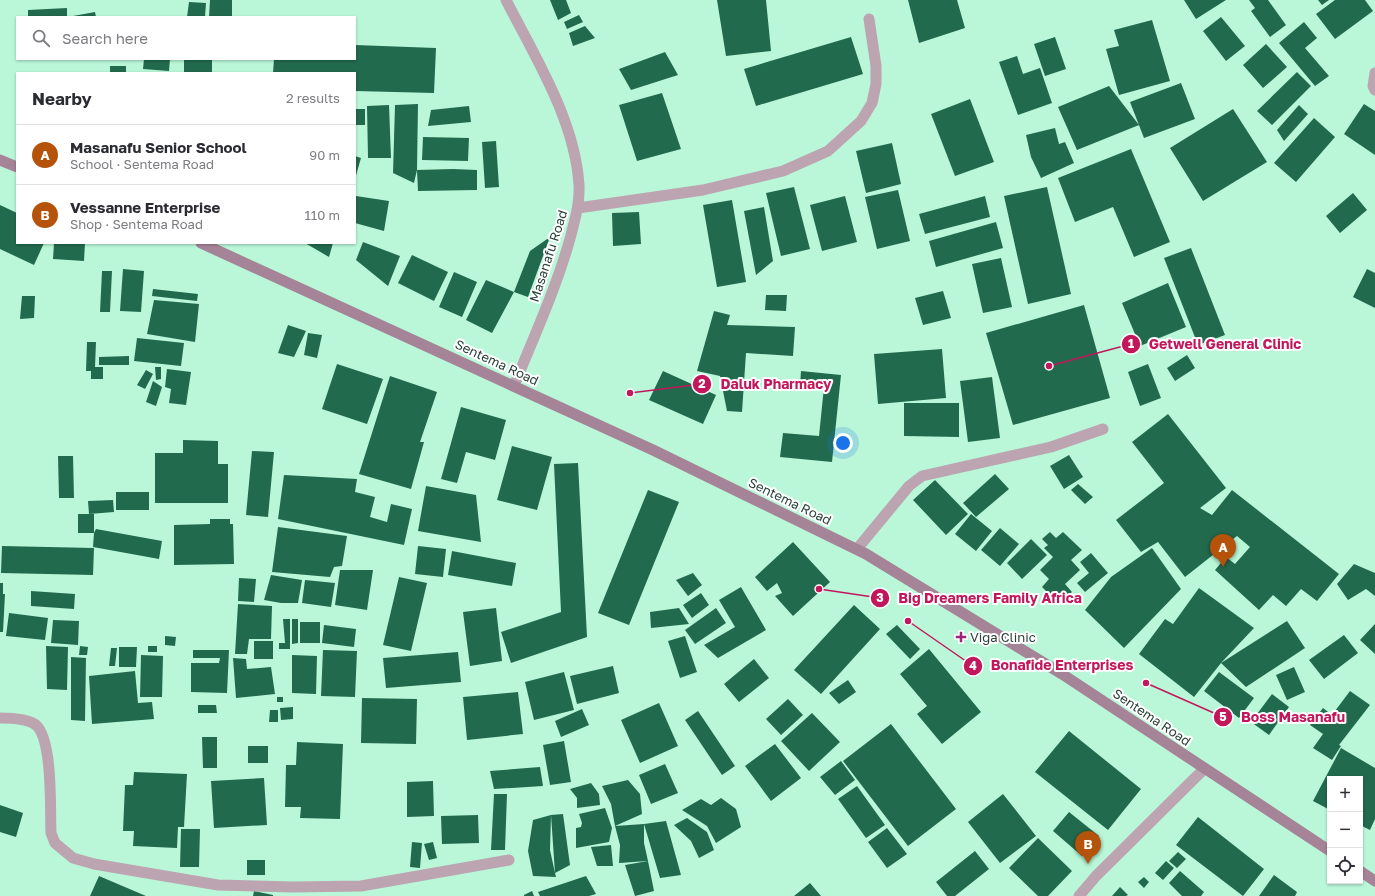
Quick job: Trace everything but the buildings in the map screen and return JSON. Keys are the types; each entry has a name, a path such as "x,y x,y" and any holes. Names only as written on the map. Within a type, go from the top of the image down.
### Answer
{"main road":[{"path":"0,160 16,167"},
{"name":"Sentema Road","path":"202,244 653,450 857,549 1062,674 1327,849"},
{"path":"1363,873 1375,880"}],"street":[{"name":"Masanafu Road","path":"506,0 551,86 572,144 579,185 578,208 559,276 514,386"},
{"path":"578,208 703,190 783,171 828,152 862,121 872,103 876,84 876,66 869,19"},
{"path":"1375,73 1373,86 1375,90"},
{"path":"857,549 909,486 922,476 1051,447 1103,430"},
{"path":"0,718 18,719 36,725 43,737 48,756 51,833 55,844 73,858 94,864 218,885 293,887 361,886 509,860"},
{"path":"1079,896 1096,876 1204,769"}],"place":[{"name":"Getwell General Clinic","path":"1049,366"},
{"name":"Daluk Pharmacy","path":"630,393"},
{"name":"Masanafu Senior School","path":"1223,567"},
{"name":"Big Dreamers Family Africa","path":"819,589"},
{"name":"Bonafide Enterprises","path":"908,621"},
{"name":"Viga Clinic","path":"961,637"},
{"name":"Boss Masanafu","path":"1146,683"},
{"name":"Vessanne Enterprise","path":"1088,864"}]}
